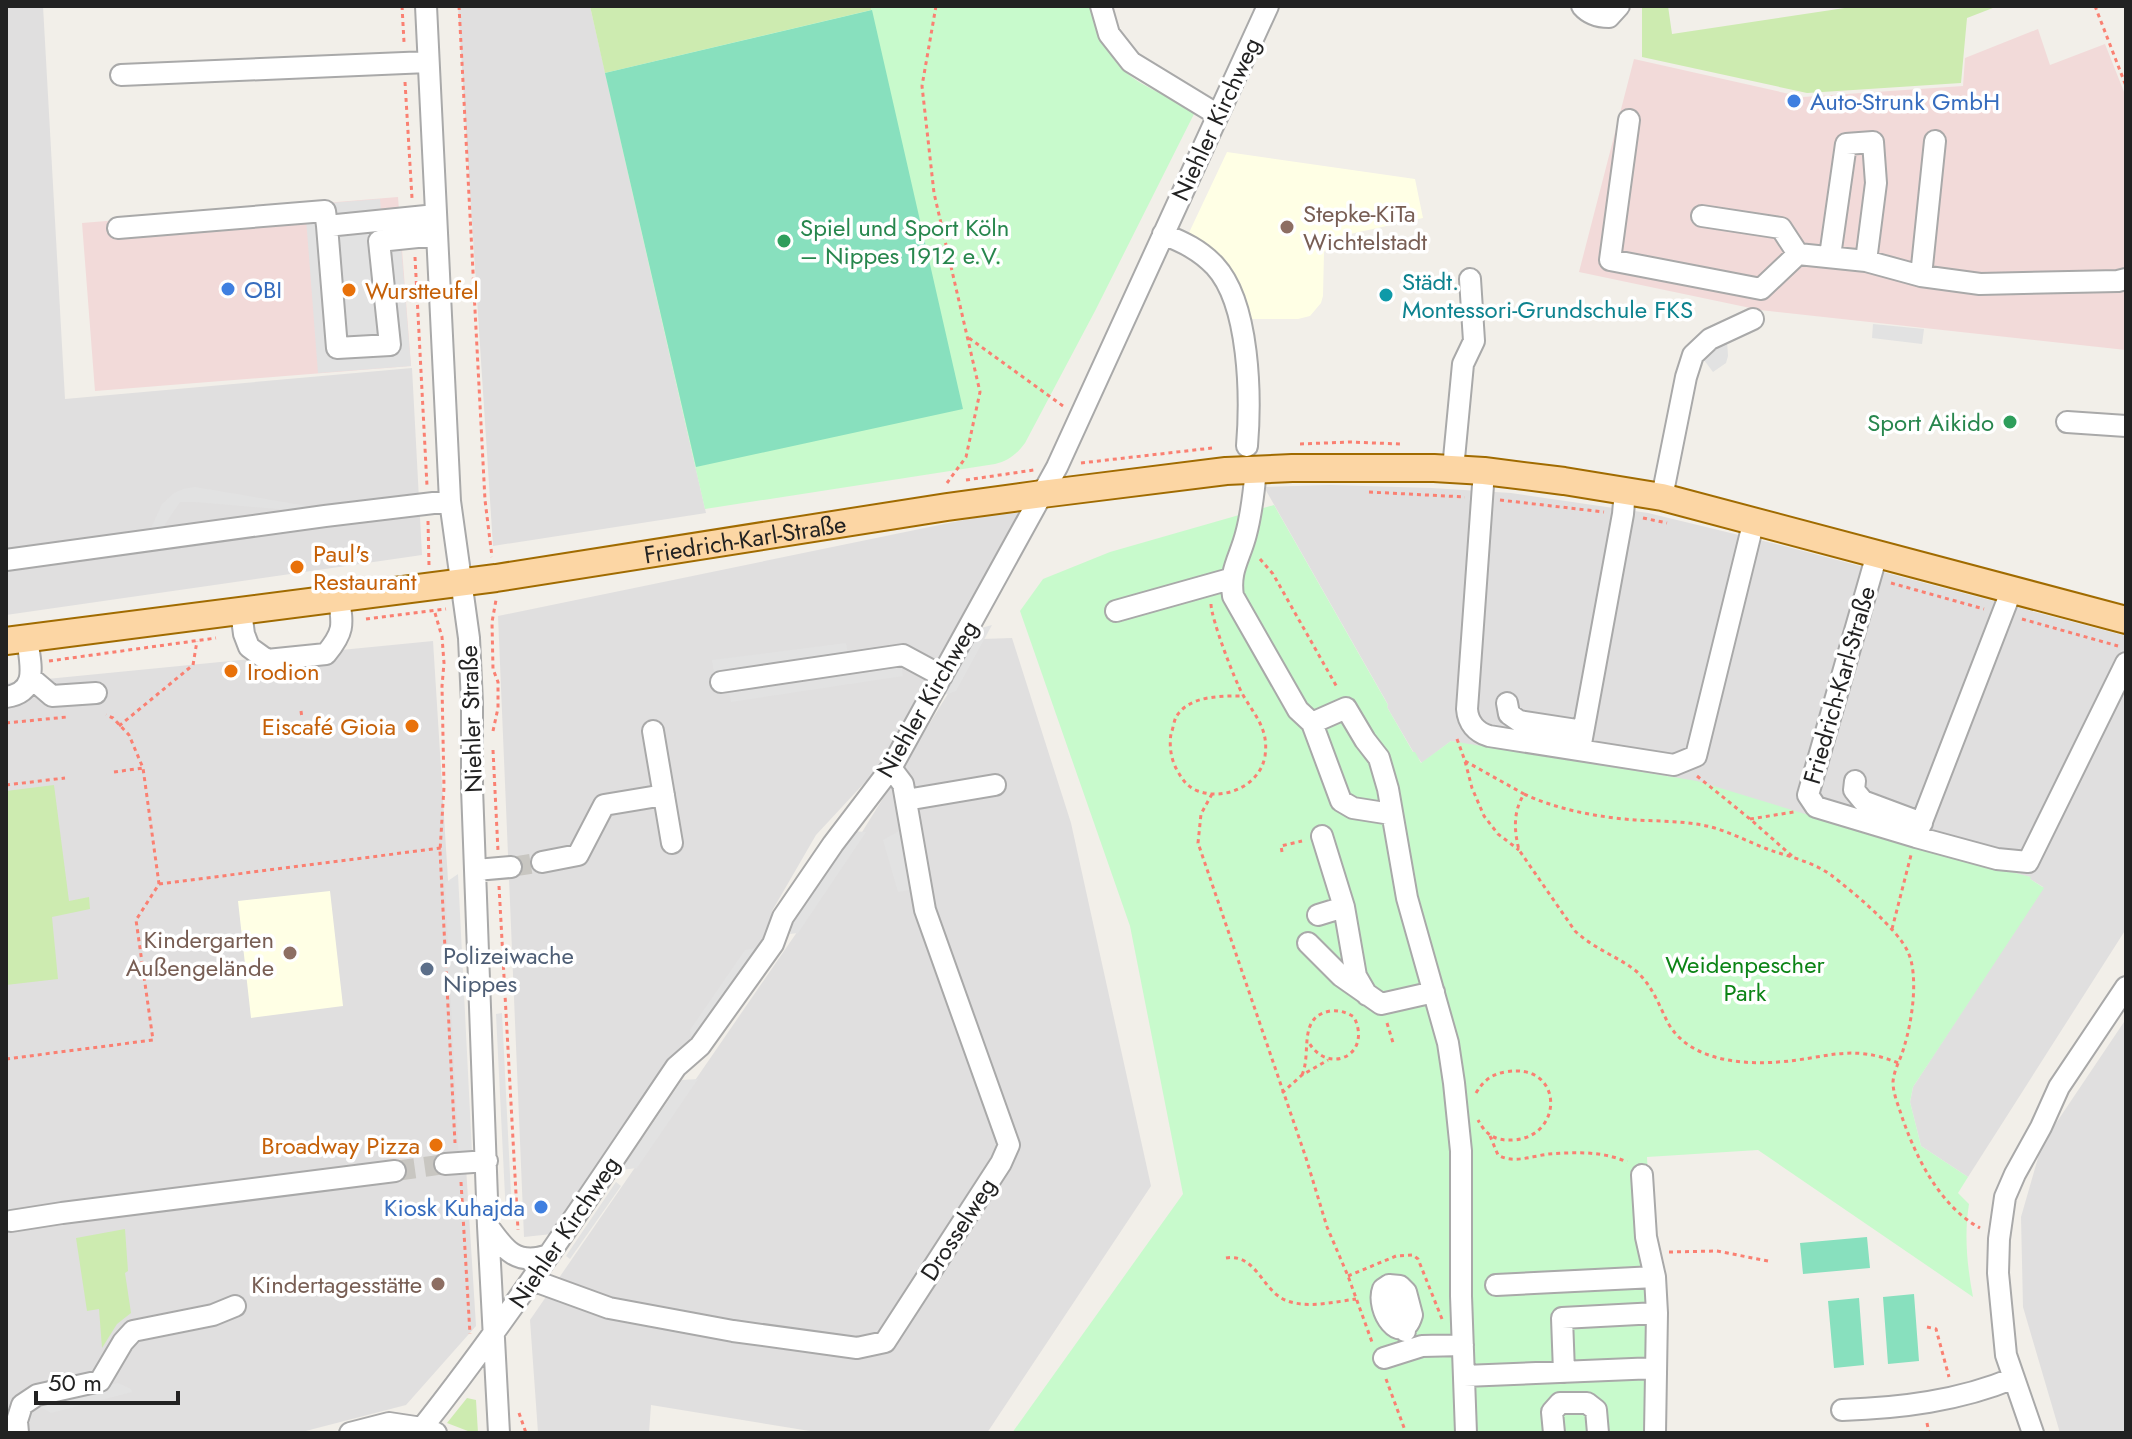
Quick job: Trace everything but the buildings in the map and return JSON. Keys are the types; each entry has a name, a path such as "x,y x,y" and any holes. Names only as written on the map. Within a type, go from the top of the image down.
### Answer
{"main road":[{"name":"Friedrich-Karl-Straße","path":"23,655 432,599 461,584 947,507 1226,471 1252,457 1484,471 1624,503 1662,497 1754,520 1874,566 2012,589 2126,620"}],"street":[{"name":"Niehler Straße","path":"426,6 450,501 470,664 488,1226 499,1433"},
{"path":"1101,6 1109,34 1131,62 1218,115"},
{"name":"Niehler Kirchweg","path":"425,1431 676,1067 700,1046 773,944 783,917 891,768 1057,467 1268,6"},
{"path":"1582,6 1599,17 1609,17 1619,6"},
{"path":"121,75 428,62"},
{"path":"1629,120 1610,260 1761,289 1798,254 1866,261 1921,276 1980,284 2126,279"},
{"path":"1921,276 1935,141"},
{"path":"1830,256 1846,144 1873,142 1876,183 1866,261"},
{"path":"118,228 325,211 337,348 390,345 378,231"},
{"path":"1702,216 1781,228 1798,254"},
{"path":"327,226 378,231 436,225"},
{"path":"1163,234 1187,244 1217,268 1236,303 1242,331 1249,401 1252,509 1232,588 1298,710 1312,723 1341,801 1353,808 1391,814"},
{"path":"1453,469 1463,364 1474,341 1470,279"},
{"path":"1662,497 1693,355 1710,339 1753,319"},
{"path":"2067,422 2126,426"},
{"path":"1484,471 1469,719 1484,734 1581,740"},
{"path":"6,560 450,501"},
{"path":"1581,740 1624,503"},
{"path":"1507,703 1509,714 1519,721 1581,740 1674,765 1696,756 1754,520"},
{"name":"Friedrich-Karl-Straße","path":"1874,566 1808,795 1816,807 1919,830 1997,859 2028,862 2126,663"},
{"path":"1116,611 1232,588"},
{"path":"1855,781 1854,790 1863,801 1919,830 2012,589"},
{"path":"243,623 249,647 267,660 326,654 342,631 340,611"},
{"path":"23,655 52,696 96,693"},
{"path":"6,697 26,688 23,655"},
{"path":"721,682 903,655 942,676"},
{"path":"1312,723 1346,708 1379,758 1388,789 1407,898 1448,1043 1461,1151 1466,1433"},
{"path":"653,731 672,843"},
{"name":"Drosselweg","path":"532,1280 609,1308 733,1331 857,1348 885,1342 1001,1163 1009,1145 925,910 903,784 891,768"},
{"path":"906,800 995,785"},
{"path":"542,862 578,855 604,805 664,795"},
{"path":"1322,836 1344,907 1356,976 1374,999"},
{"path":"476,870 505,868"},
{"path":"1318,915 1344,907"},
{"path":"1308,943 1341,976 1374,999 1434,992"},
{"path":"2033,1433 2006,1358 1998,1273 2005,1197 2059,1087 2126,987"},
{"path":"451,1164 487,1161"},
{"path":"11,1221 395,1171"},
{"path":"1642,1175 1646,1237 1655,1277 1657,1313 1655,1433"},
{"path":"488,1226 503,1248 520,1258 538,1259 549,1255"},
{"path":"1496,1285 1655,1277"},
{"path":"1389,1285 1407,1338"},
{"path":"18,1433 17,1421 22,1405 37,1395 100,1381 133,1331 213,1315 235,1306"},
{"path":"1564,1372 1562,1318 1657,1313"},
{"path":"1380,1358 1407,1338 1463,1345"},
{"path":"1464,1376 1656,1368"},
{"path":"1842,1410 1914,1405 2014,1378"},
{"path":"1554,1433 1552,1412 1560,1403 1587,1403 1596,1410 1598,1433"},
{"path":"350,1433 389,1423 425,1431"}],"path":[{"path":"402,6 432,599 442,637 444,663 441,848 451,1164 461,1179 473,1361"},
{"path":"459,6 485,500 495,579 493,669 498,682 498,708 493,733"},
{"path":"936,6 922,86 934,193 980,392 966,457 947,483 1192,450 1252,457"},
{"path":"2095,6 2126,86"},
{"path":"969,338 1078,417"},
{"path":"1293,444 1404,444"},
{"path":"1365,492 1624,503 1679,526"},
{"path":"1874,566 2004,614 2126,648"},
{"path":"1273,574 1337,687"},
{"path":"340,611 432,599 461,584 495,579"},
{"path":"461,584 495,579"},
{"path":"1232,588 1209,604 1243,696 1258,717 1265,737 1265,757 1259,773 1250,783 1233,791 1212,794 1196,790 1184,782 1173,764 1170,739 1176,717 1187,705 1205,698 1243,696"},
{"path":"23,655 197,641 243,623"},
{"path":"119,726 193,665 197,641"},
{"path":"301,711 302,718"},
{"path":"6,1059 153,1040 136,920 159,884 143,768 129,735 106,715"},
{"path":"6,723 67,717"},
{"path":"1456,741 1484,816 1498,834 1519,850 1575,931 1586,942 1636,972 1655,996 1673,1031 1692,1048 1704,1054 1753,1063 1846,1052 1882,1056 1898,1063"},
{"path":"493,748 505,868 515,1207 520,1258"},
{"path":"1465,761 1524,794 1556,806 1607,817 1711,827 1795,858 1831,876 1892,929 1908,952 1913,972 1908,1036 1893,1083 1905,1127 1925,1167 1954,1209 1967,1221 1999,1239"},
{"path":"1674,765 1695,774 1795,858"},
{"path":"114,772 143,768"},
{"path":"6,785 65,778"},
{"path":"1212,794 1201,814 1198,843 1327,1227 1380,1358 1406,1433"},
{"path":"1519,850 1516,816 1524,794"},
{"path":"1750,819 1816,807"},
{"path":"1892,929 1919,830"},
{"path":"159,884 441,848"},
{"path":"1374,999 1394,1046"},
{"path":"1302,1075 1307,1059 1307,1029 1315,1017 1331,1011 1349,1014 1354,1017 1359,1031 1357,1044 1345,1058 1331,1059 1318,1055 1308,1041"},
{"path":"1282,1093 1302,1075 1331,1059"},
{"path":"1475,1100 1481,1084 1502,1072 1530,1072 1539,1076 1549,1092 1550,1112 1536,1133 1509,1140 1490,1136"},
{"path":"1454,1083 1476,1093"},
{"path":"1476,1110 1498,1155 1503,1158 1600,1154 1631,1163 1642,1175"},
{"path":"1649,1252 1717,1251 1768,1261"},
{"path":"1226,1258 1240,1258 1247,1262 1282,1299 1291,1302 1313,1304 1356,1298"},
{"path":"1927,1327 1936,1329 1954,1396"},
{"path":"516,1401 526,1433"},
{"path":"1927,1427 1929,1433"}],"shaded area":[{"path":"6,6 43,6 65,399 412,368 422,555 6,615"},
{"path":"458,6 590,6 706,513 493,546"},
{"path":"2038,29 2050,65 2105,44 2126,97 2126,350 1760,310 1579,272 1634,59 1803,97 1963,86 1965,58"},
{"name":"Stepke-KiTa Wichtelstadt","path":"1227,152 1415,179 1423,218 1333,240 1324,252 1321,303 1310,316 1298,319 1243,319 1186,239"},
{"path":"398,197 411,366 95,391 82,223"},
{"path":"380,199 381,210 398,209 411,366 318,373 305,205"},
{"path":"1873,324 1924,329 1922,344 1872,338"},
{"path":"1727,341 1726,363 1713,372 1704,360 1710,351"},
{"path":"1330,485 1511,493 1648,513 2126,636 2126,929 1968,1177 1921,1146 1910,1102 1913,1087 2043,887 2030,877 1451,741 1422,763 1387,707 1264,487"},
{"path":"195,487 313,507 313,512 180,502 157,536 147,537 162,504 174,493"},
{"path":"1022,508 881,765 816,835 772,911 767,941 552,1234 524,1237 498,616"},
{"path":"992,625 956,691 939,697 974,630"},
{"path":"1012,638 1071,823 1151,1186 987,1433 822,1433 651,1405 649,1433 538,1433 530,1320 826,890 982,639"},
{"path":"433,641 476,1326 406,1405 298,1433 6,1433 6,683"},
{"path":"846,643 848,653 899,646 903,676 731,702 728,689 717,691 712,660"},
{"path":"901,830 914,889 898,892 883,840"},
{"path":"852,831 866,832 798,933 790,934 796,913"},
{"path":"458,874 472,1152 459,1162 445,883"},
{"name":"Kindergarten Außengelände","path":"330,891 343,1006 251,1018 238,901"},
{"path":"762,947 702,1035 691,1037 690,1030 745,950"},
{"path":"502,1013 512,1215 506,1216 496,1014"},
{"path":"2126,1019 2126,1433 2060,1433 2023,1307 2021,1217 2042,1144"},
{"path":"698,1079 637,1168 621,1170 682,1080"},
{"path":"616,1182 621,1186 570,1259 566,1256"},
{"path":"118,1383 132,1392 51,1413 39,1406 43,1401"}],"green space":[{"path":"590,6 871,6 872,10 605,73"},
{"path":"871,6 1091,6 1107,48 1128,74 1196,110 1095,311 1025,443 1015,454 995,464 705,509 605,73 871,10"},
{"path":"1642,6 1668,6 1672,34 1858,6 1998,6 1967,18 1961,83 1807,93 1642,57"},
{"name":"Spiel und Sport Köln – Nippes 1912 e.V.","path":"872,10 963,409 696,467 605,73"},
{"name":"Weidenpescher Park","path":"1274,505 1421,763 1451,741 1697,781 1920,849 2031,877 2044,888 1913,1087 1910,1102 1921,1146 1968,1177 1958,1193 1969,1204 1967,1250 1973,1297 1758,1150 1647,1157 1662,1433 1012,1433 1183,1194 1130,926 1020,611 1043,579 1110,552"},
{"path":"54,785 69,901 89,897 90,909 52,917 58,979 6,985 6,791"},
{"path":"125,1229 128,1271 125,1273 131,1313 117,1324 102,1348 99,1309 87,1311 76,1238"},
{"path":"1867,1237 1870,1268 1803,1274 1800,1243"},
{"path":"1914,1294 1919,1361 1888,1364 1883,1297"},
{"path":"1859,1298 1864,1365 1834,1368 1828,1301"},
{"path":"467,1398 476,1400 478,1433 447,1423"}],"tunnel":[{"path":"511,867 542,862"},
{"path":"395,1171 445,1164"}],"place":[{"name":"Auto-Strunk GmbH","path":"1794,101"},
{"name":"Stepke-KiTa Wichtelstadt","path":"1287,227"},
{"name":"Spiel und Sport Köln – Nippes 1912 e.V.","path":"784,241"},
{"name":"OBI","path":"228,289"},
{"name":"Wurstteufel","path":"349,290"},
{"name":"Städt. Montessori-Grundschule FKS","path":"1386,295"},
{"name":"Sport Aikido","path":"2010,422"},
{"name":"Paul's Restaurant","path":"297,567"},
{"name":"Irodion","path":"231,671"},
{"name":"Eiscafé Gioia","path":"412,726"},
{"name":"Kindergarten Außengelände","path":"290,953"},
{"name":"Polizeiwache Nippes","path":"427,969"},
{"name":"Broadway Pizza","path":"436,1145"},
{"name":"Kiosk Kuhajda","path":"541,1207"},
{"name":"Kindertagesstätte","path":"438,1284"}]}
